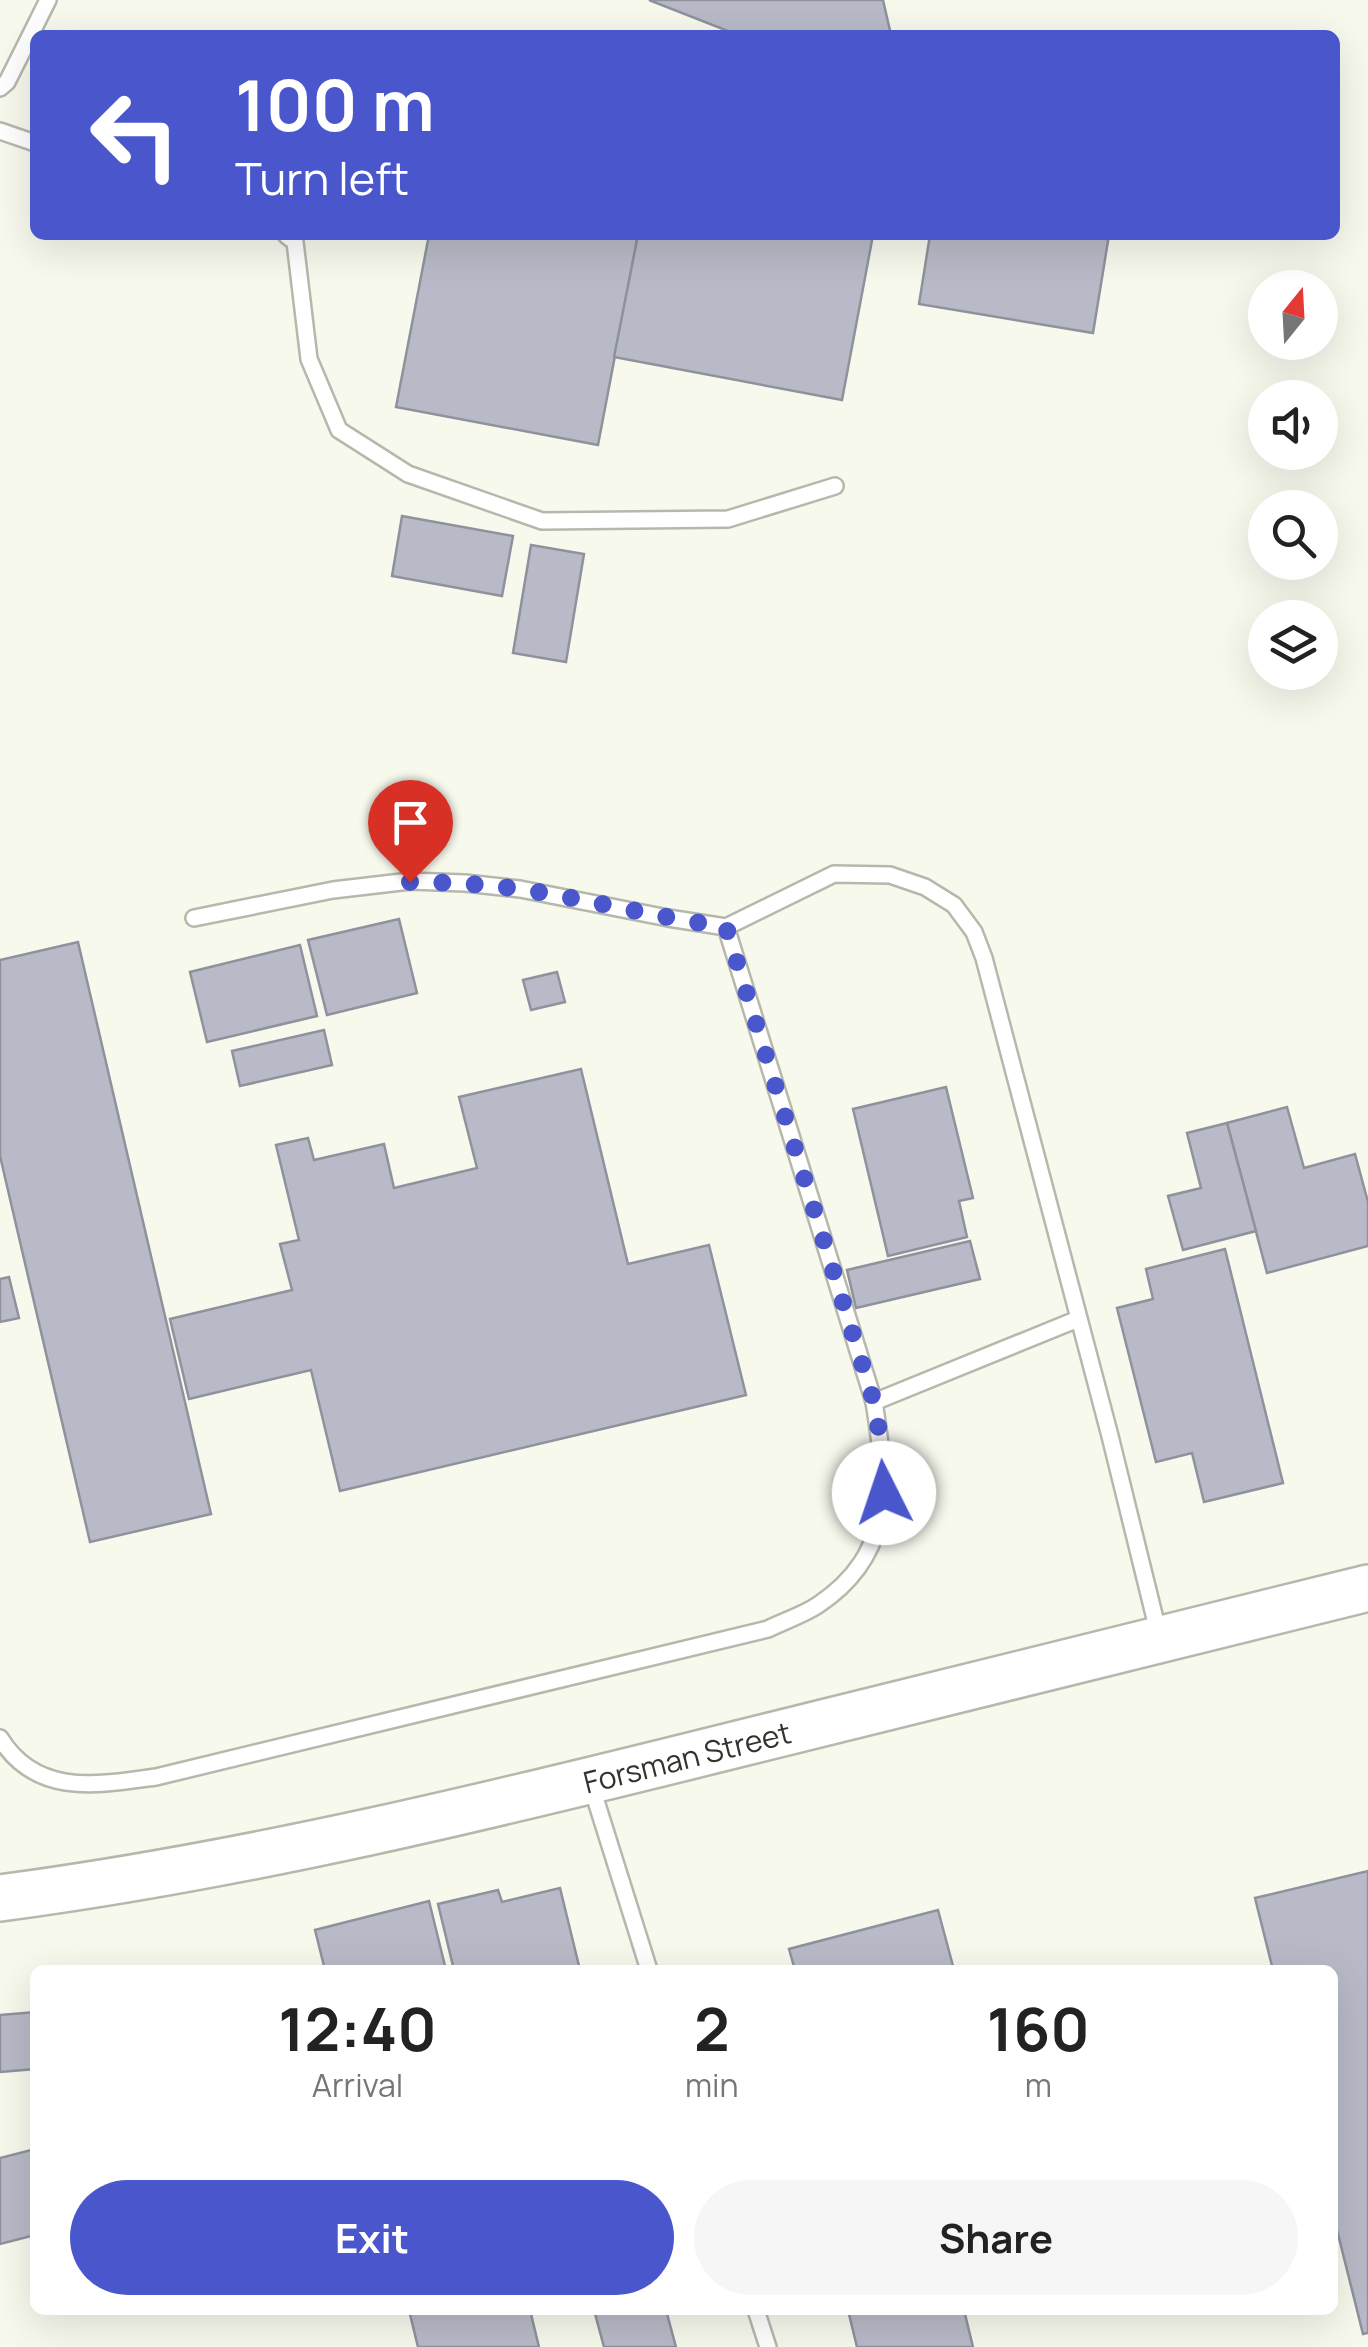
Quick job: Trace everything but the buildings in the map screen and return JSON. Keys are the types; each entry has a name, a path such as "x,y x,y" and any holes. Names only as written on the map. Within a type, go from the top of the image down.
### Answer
{"street":[{"name":"Forsman Street","path":"0,1898 236,1860 590,1781 1368,1588"}],"lane":[{"path":"33,30 48,0"},
{"path":"0,88 7,82 30,36"},
{"path":"0,130 30,141"},
{"path":"292,240 309,359 340,430 408,474 542,521 728,519 835,486"},
{"path":"194,918 333,890 410,882 520,890 726,927 834,874 890,875 926,887 954,904 974,932 984,958 1160,1639"},
{"path":"0,1738 11,1756 40,1774 68,1784 97,1786 156,1776 768,1628 816,1607 847,1582 866,1556 880,1522 884,1460 874,1402 726,927"},
{"path":"874,1402 1078,1319"},
{"path":"590,1781 647,1965"},
{"path":"758,2315 768,2347"}],"route":[{"path":"410,882 520,890 726,927 874,1402 884,1460 884,1493"}]}
